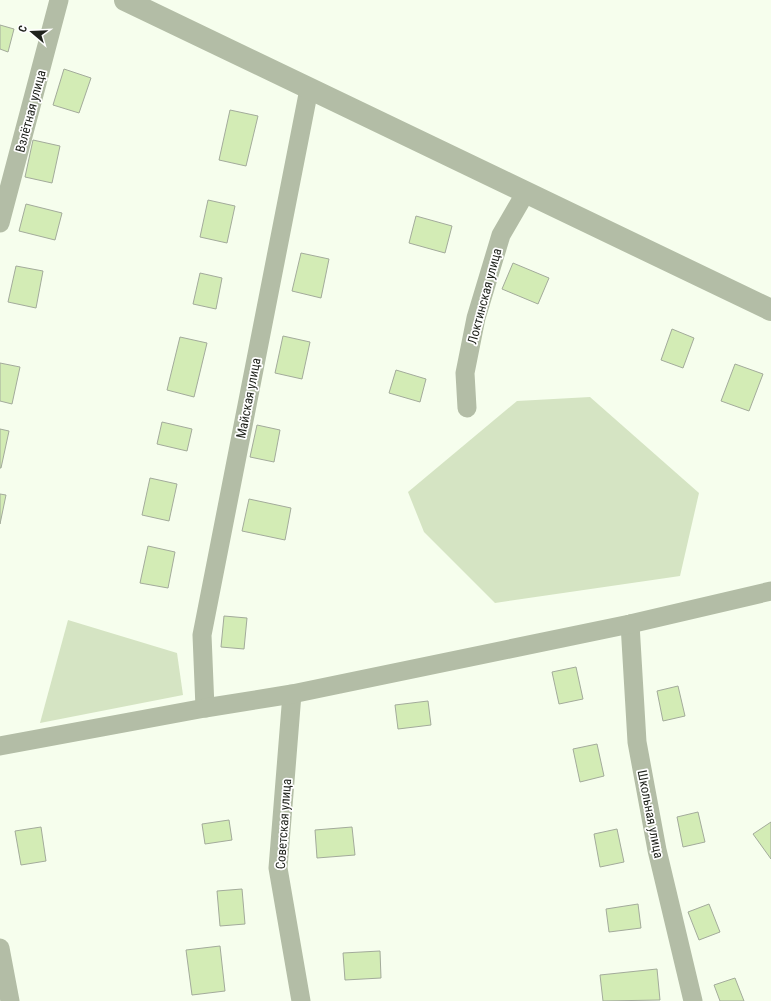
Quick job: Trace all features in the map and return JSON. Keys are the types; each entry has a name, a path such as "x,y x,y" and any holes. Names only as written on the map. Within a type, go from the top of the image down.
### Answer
{"street":[{"name":"Взлётная улица","path":"0,223 59,0"},
{"path":"124,0 771,310"},
{"name":"Майская улица","path":"205,708 202,635 308,89"},
{"name":"Локтинская улица","path":"466,408 465,373 476,318 501,235 526,192"},
{"path":"0,746 205,708 292,694 630,624 771,591"},
{"name":"Школьная улица","path":"630,624 637,742 658,850 693,1001"},
{"name":"Советская улица","path":"292,694 278,868 301,1001"},
{"path":"0,948 10,1001"}],"green space":[{"path":"590,397 699,493 680,576 495,603 424,532 408,492 517,401"},
{"path":"68,620 177,653 183,695 40,723"}],"building":[{"path":"0,25 14,29 8,52 0,49"},
{"path":"64,69 91,78 79,113 53,105"},
{"path":"230,110 258,116 246,166 219,160"},
{"path":"33,140 60,146 52,183 25,177"},
{"path":"208,200 235,206 227,243 200,237"},
{"path":"26,204 62,213 55,240 19,231"},
{"path":"416,216 452,226 445,253 409,243"},
{"path":"301,253 329,259 321,298 292,291"},
{"path":"513,263 549,278 538,304 502,289"},
{"path":"16,266 43,271 36,308 8,302"},
{"path":"200,273 222,278 216,309 193,304"},
{"path":"672,329 694,338 683,368 661,360"},
{"path":"283,336 310,342 302,379 275,373"},
{"path":"180,337 207,343 194,397 167,390"},
{"path":"0,363 20,367 12,404 0,401"},
{"path":"735,364 763,374 749,411 721,401"},
{"path":"396,370 426,379 420,402 389,393"},
{"path":"162,422 192,429 187,451 157,444"},
{"path":"257,425 280,430 274,462 250,457"},
{"path":"0,429 9,431 1,468 0,468"},
{"path":"150,478 177,484 169,521 142,515"},
{"path":"0,494 6,495 0,524"},
{"path":"249,499 291,508 285,540 242,531"},
{"path":"148,546 175,552 168,588 140,583"},
{"path":"224,616 247,618 244,649 221,647"},
{"path":"576,667 583,699 559,704 552,672"},
{"path":"678,686 685,716 663,721 657,691"},
{"path":"428,701 431,725 398,729 395,705"},
{"path":"597,744 604,776 580,782 573,749"},
{"path":"698,812 705,842 683,847 677,817"},
{"path":"229,820 232,840 205,844 202,824"},
{"path":"771,822 771,859 753,834"},
{"path":"41,827 46,861 21,865 15,831"},
{"path":"352,827 355,855 317,858 315,830"},
{"path":"617,829 624,862 600,867 594,834"},
{"path":"242,889 245,924 220,926 217,891"},
{"path":"638,904 641,928 609,932 606,909"},
{"path":"709,904 720,932 699,940 688,912"},
{"path":"220,946 225,991 192,995 186,950"},
{"path":"380,951 381,978 345,980 343,953"},
{"path":"657,969 660,1000 603,1001 600,975"},
{"path":"735,978 744,1001 720,1001 714,985"}]}
